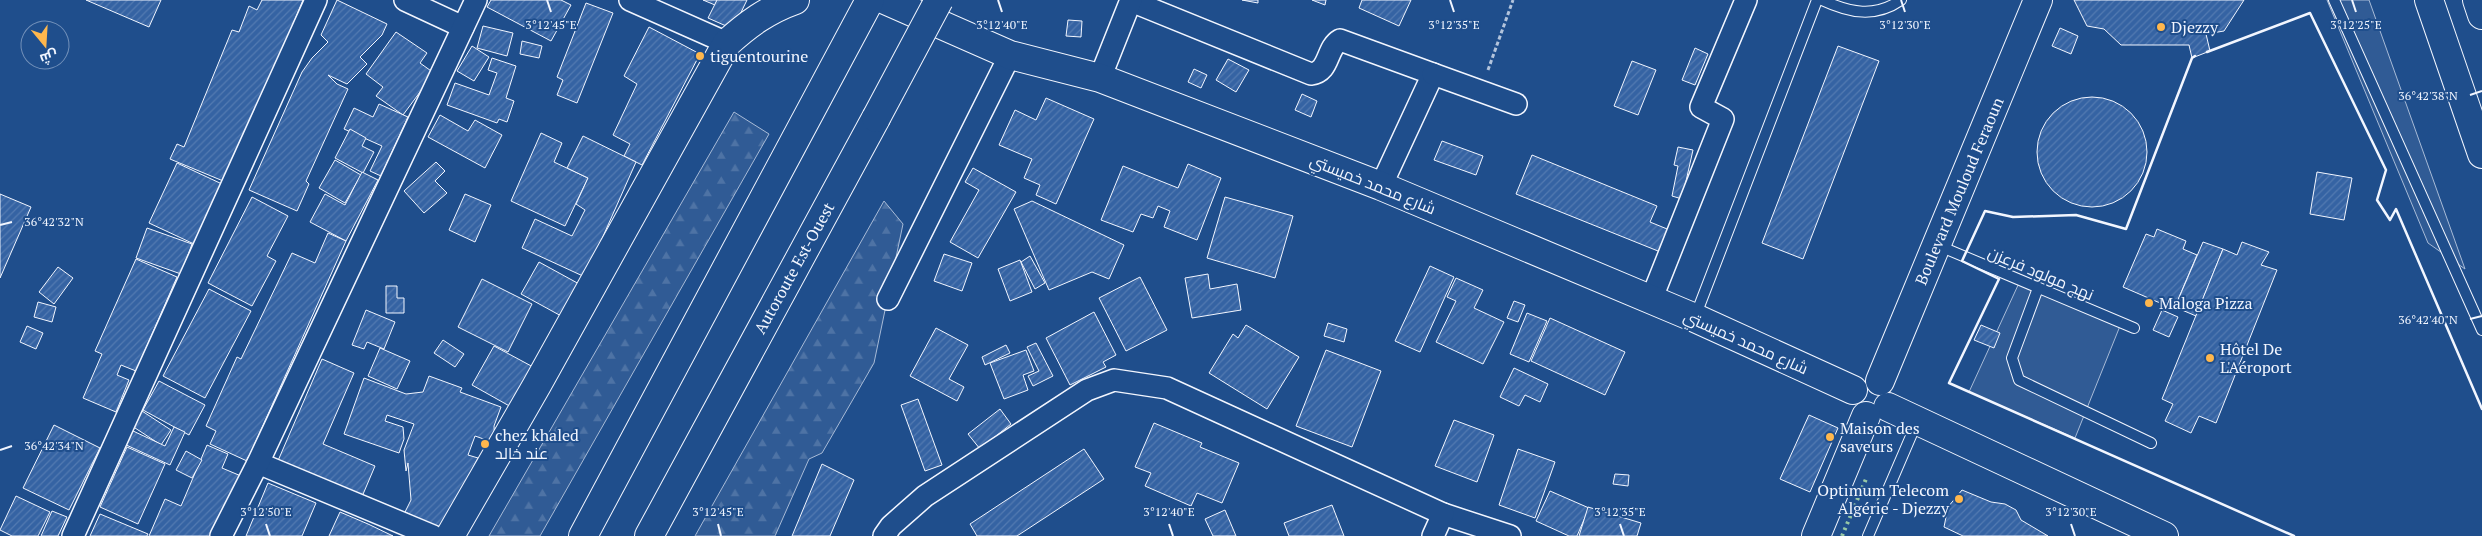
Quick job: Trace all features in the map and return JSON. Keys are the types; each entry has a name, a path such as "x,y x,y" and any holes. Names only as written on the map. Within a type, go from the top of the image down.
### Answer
{"main road":[{"path":"450,536 537,385 727,43 752,20 772,9 795,0"},
{"path":"583,536 870,0"},
{"name":"شارع محمد خميستي","path":"885,0 1010,55 1100,78 1381,186 1695,318 1853,390"},
{"name":"Autoroute Est-Ouest","path":"649,536 939,0"},
{"name":"Boulevard Mouloud Feraoun","path":"1880,381 2038,0"},
{"path":"2429,0 2482,154"},
{"path":"2477,0 2482,15"},
{"path":"1816,536 1877,412 1890,402 1888,390 1880,381 1874,379 1862,381 1853,390 1854,407 1877,412 1918,421 2164,536"}],"street":[{"path":"73,536 316,0"},
{"path":"405,0 463,27"},
{"path":"222,536 476,0"},
{"path":"630,0 727,43"},
{"path":"1100,78 1131,0 1311,74 1323,69 1334,43 1340,40 1516,104"},
{"path":"1651,300 1723,120 1701,107 1746,0"},
{"path":"888,299 1010,55"},
{"path":"1381,186 1433,74"},
{"path":"884,536 891,526 925,496 1087,390 1114,380 1167,388 1443,514 1510,536"},
{"path":"258,463 433,536"},
{"path":"1433,536 1443,514"}],"lane":[{"path":"1695,318 1816,0"},
{"path":"1822,0 1833,5 1872,13 1885,10 1901,0"},
{"path":"2334,0 2482,330"},
{"name":"نهج مولود فرعزن","path":"1936,245 2134,328"},
{"path":"2038,288 2012,358 2019,380 2151,443"},
{"path":"1868,536 1918,421"}],"path":[{"path":"1488,70 1513,0"}],"green space":[{"path":"734,112 769,134 540,536 489,536"},
{"path":"884,201 903,224 874,363 822,453 809,459 775,536 695,536"}],"shaded area":[{"path":"2327,0 2369,0 2465,269 2428,243"},
{"path":"2019,283 2120,326 2075,438 1969,392"}],"building":[{"path":"86,0 161,0 149,27"},
{"path":"262,0 303,0 228,183 170,159 177,144 184,147 232,30 239,32 249,6 257,10"},
{"path":"337,0 387,24 382,35 360,57 367,64 347,84 328,75 337,84 348,89 306,181 309,184 297,211 249,190 302,72 312,58 328,42 321,35"},
{"path":"491,0 561,0 571,5 551,41 487,7"},
{"path":"703,0 717,0 715,5"},
{"path":"717,0 747,0 733,29 708,18"},
{"path":"1242,0 1258,0 1258,3"},
{"path":"1312,0 1326,0 1325,5"},
{"path":"1362,0 1411,0 1399,26 1359,8"},
{"name":"Djezzy","path":"2074,0 2244,0 2224,31 2206,34 2210,51 2192,58 2189,45 2121,45 2104,29 2087,26"},
{"path":"586,3 613,13 577,103 557,95 563,80 557,77"},
{"path":"1068,20 1082,21 1081,37 1066,36"},
{"path":"483,26 513,33 507,56 477,48"},
{"path":"649,27 700,54 642,165 624,156 630,144 613,135 637,84 624,76"},
{"path":"2060,28 2078,36 2071,54 2052,46"},
{"path":"396,32 427,53 420,63 434,73 403,115 376,96 383,87 366,74"},
{"path":"522,41 542,46 539,58 520,54"},
{"path":"472,46 489,57 474,81 457,71"},
{"path":"1838,46 1879,61 1803,259 1762,243"},
{"path":"1695,48 1708,54 1695,85 1682,80"},
{"path":"492,58 516,66 506,98 514,101 507,122 499,119 497,123 447,105 455,83 489,95 497,73 488,70"},
{"path":"1228,59 1249,70 1236,92 1216,80"},
{"path":"1632,61 1656,70 1638,115 1614,106"},
{"path":"1194,69 1207,75 1201,88 1188,82"},
{"path":"1302,94 1317,101 1311,117 1295,110"},
{"path":"2092,97 2103,98 2113,102 2131,113 2142,131 2146,141 2146,163 2142,173 2131,191 2113,202 2103,206 2092,207 2081,206 2071,202 2053,191 2042,173 2038,163 2037,152 2038,141 2042,131 2053,113 2071,102 2081,98"},
{"path":"1046,98 1094,119 1056,204 1036,195 1040,185 1024,178 1032,159 999,145 1015,110 1036,120"},
{"path":"379,104 408,117 381,176 370,171 382,146 344,129 354,108 373,117"},
{"path":"440,115 468,131 475,120 502,135 485,168 428,137"},
{"path":"350,129 366,138 362,146 374,152 363,173 335,158"},
{"path":"541,133 562,143 554,162 588,178 565,226 511,201"},
{"path":"583,136 636,162 585,277 522,248 535,219 572,236 585,210 576,204 588,178 567,168"},
{"path":"1442,141 1483,156 1476,175 1434,160"},
{"path":"1678,147 1693,150 1682,199 1672,196 1678,166 1674,165"},
{"path":"1532,155 1657,206 1650,222 1672,231 1663,253 1516,194"},
{"path":"335,160 361,175 345,203 319,188"},
{"path":"436,162 445,171 435,181 447,193 424,213 404,191"},
{"path":"177,163 222,184 194,244 149,223"},
{"path":"1188,164 1221,178 1197,240 1164,227 1170,211 1158,206 1153,218 1141,214 1133,232 1101,220 1123,166 1178,188"},
{"path":"973,168 1016,192 978,258 950,242 979,190 965,182"},
{"path":"362,172 378,180 346,241 310,222 325,194 345,205"},
{"path":"2317,172 2352,178 2344,220 2310,214"},
{"path":"0,194 31,207 0,278"},
{"path":"465,194 491,205 475,242 449,230"},
{"path":"252,197 288,216 267,256 276,261 252,306 208,283"},
{"path":"1225,197 1293,216 1275,278 1207,258"},
{"path":"1032,201 1124,245 1109,279 1092,272 1049,290 1014,209"},
{"path":"147,228 192,244 181,274 136,258"},
{"path":"2157,229 2186,241 2183,249 2197,255 2174,309 2123,287 2146,234 2154,237"},
{"path":"328,233 346,241 247,461 210,444 216,431 206,426 237,357 241,359 292,253 315,263"},
{"path":"2203,242 2223,249 2196,316 2175,307"},
{"name":"Hôtel De L'Aéroport","path":"2242,242 2269,252 2261,265 2277,270 2216,423 2199,416 2191,433 2165,421 2173,404 2162,399 2223,249 2237,255"},
{"path":"944,254 972,263 962,291 934,281"},
{"path":"1030,256 1045,283 1035,289 1021,262"},
{"path":"136,259 177,277 136,371 121,365 117,375 129,380 116,412 83,398 102,354 95,351"},
{"path":"1020,260 1032,292 1010,301 998,269"},
{"path":"539,262 581,285 563,317 521,294"},
{"path":"1430,266 1454,277 1420,352 1395,341"},
{"path":"58,267 73,278 54,304 39,292"},
{"path":"1208,274 1210,289 1237,284 1241,310 1192,318 1185,278"},
{"path":"1140,277 1167,330 1126,351 1099,298"},
{"path":"1456,278 1483,290 1474,308 1504,322 1483,364 1436,342 1456,301 1447,297"},
{"path":"482,279 532,304 508,352 458,327"},
{"path":"386,286 397,286 397,298 404,298 404,313 386,313"},
{"path":"209,289 251,311 205,398 163,376"},
{"path":"1514,301 1525,305 1518,322 1507,318"},
{"path":"38,302 56,307 52,322 34,317"},
{"path":"366,310 395,322 384,349 367,342 364,349 352,345"},
{"path":"2162,310 2178,317 2169,337 2153,330"},
{"path":"1094,312 1116,355 1103,362 1106,367 1070,385 1046,338"},
{"path":"1527,313 1547,321 1529,362 1510,354"},
{"path":"1550,318 1625,352 1605,395 1531,361"},
{"path":"1328,323 1347,329 1344,342 1324,336"},
{"path":"1246,325 1299,357 1267,409 1209,373 1233,334 1238,338"},
{"path":"1981,325 2000,333 1994,348 1974,340"},
{"path":"27,326 43,333 36,349 20,342"},
{"path":"936,328 968,345 949,379 964,387 957,401 910,376"},
{"path":"443,340 464,354 455,367 434,353"},
{"path":"1036,343 1053,376 1033,386 1028,376 1039,371 1027,347"},
{"path":"1006,345 1010,353 985,365 982,357"},
{"path":"494,346 535,368 513,408 472,385"},
{"path":"380,348 410,361 397,389 368,376"},
{"path":"1026,350 1034,371 1023,375 1028,390 1004,399 990,363"},
{"path":"1326,350 1381,371 1352,447 1296,426"},
{"path":"322,359 354,373 323,444 375,466 361,499 277,463"},
{"path":"1514,368 1548,384 1540,402 1525,395 1519,406 1500,397"},
{"path":"429,376 462,388 460,392 501,407 494,426 495,443 475,436 468,455 478,458 442,530 405,512 411,500 408,463 406,471 404,450 414,424 387,415 385,421 403,427 404,439 399,453 344,434 364,378 406,394 423,392"},
{"path":"159,381 205,405 189,435 143,410"},
{"path":"918,399 942,465 925,471 901,405"},
{"path":"1000,409 1011,424 980,449 968,434"},
{"path":"142,411 171,430 161,445 132,426"},
{"path":"1809,415 1838,428 1810,492 1780,479"},
{"path":"1454,420 1494,435 1477,482 1435,466"},
{"path":"1154,423 1202,443 1200,447 1239,463 1222,503 1197,493 1191,506 1145,486 1151,473 1135,467"},
{"path":"54,425 100,448 69,510 23,488"},
{"path":"174,427 185,432 170,465 124,444 131,430 165,446"},
{"path":"207,445 228,454 222,468 241,476 215,536 149,536 165,499 181,506"},
{"path":"127,447 165,464 138,524 100,507"},
{"path":"1084,449 1104,479 1017,536 977,536 970,524"},
{"path":"1518,449 1555,462 1535,518 1499,505"},
{"path":"186,451 202,460 192,478 176,470"},
{"path":"822,464 854,480 830,536 792,536"},
{"path":"1615,474 1629,475 1628,486 1613,484"},
{"path":"268,483 316,503 302,536 246,536"},
{"path":"1962,490 1991,502 2005,504 2016,510 2021,520 2048,536 1963,536 1944,527 1948,507"},
{"path":"1550,491 1589,508 1577,536 1569,536 1536,521"},
{"path":"16,496 50,512 38,536 12,536 0,530"},
{"path":"1332,505 1344,536 1289,536 1284,523"},
{"path":"1588,507 1641,523 1637,536 1579,536"},
{"path":"1225,510 1236,536 1213,536 1205,519"},
{"path":"52,511 67,517 58,536 41,536"},
{"path":"340,512 368,524 393,536 329,536"},
{"path":"100,514 148,534 147,536 90,536"}],"hedge":[{"path":"1842,536 1866,479"}],"wall":[{"path":"2207,52 2310,13 2386,170 2377,200 2390,220 2396,209 2482,409"},
{"path":"2195,56 2192,58 2126,229 2076,215 2013,217 1985,211 1962,261 1999,279 1949,383 2294,536"}],"place":[{"name":"Djezzy","path":"2161,27"},
{"name":"tiguentourine","path":"700,56"},
{"name":"Maloga Pizza","path":"2149,303"},
{"name":"Hôtel De L'Aéroport","path":"2210,358"},
{"name":"Maison des saveurs","path":"1830,437"},
{"name":"chez khaled عند خالد","path":"485,444"},
{"name":"Optimum Telecom Algérie - Djezzy","path":"1959,499"}]}
